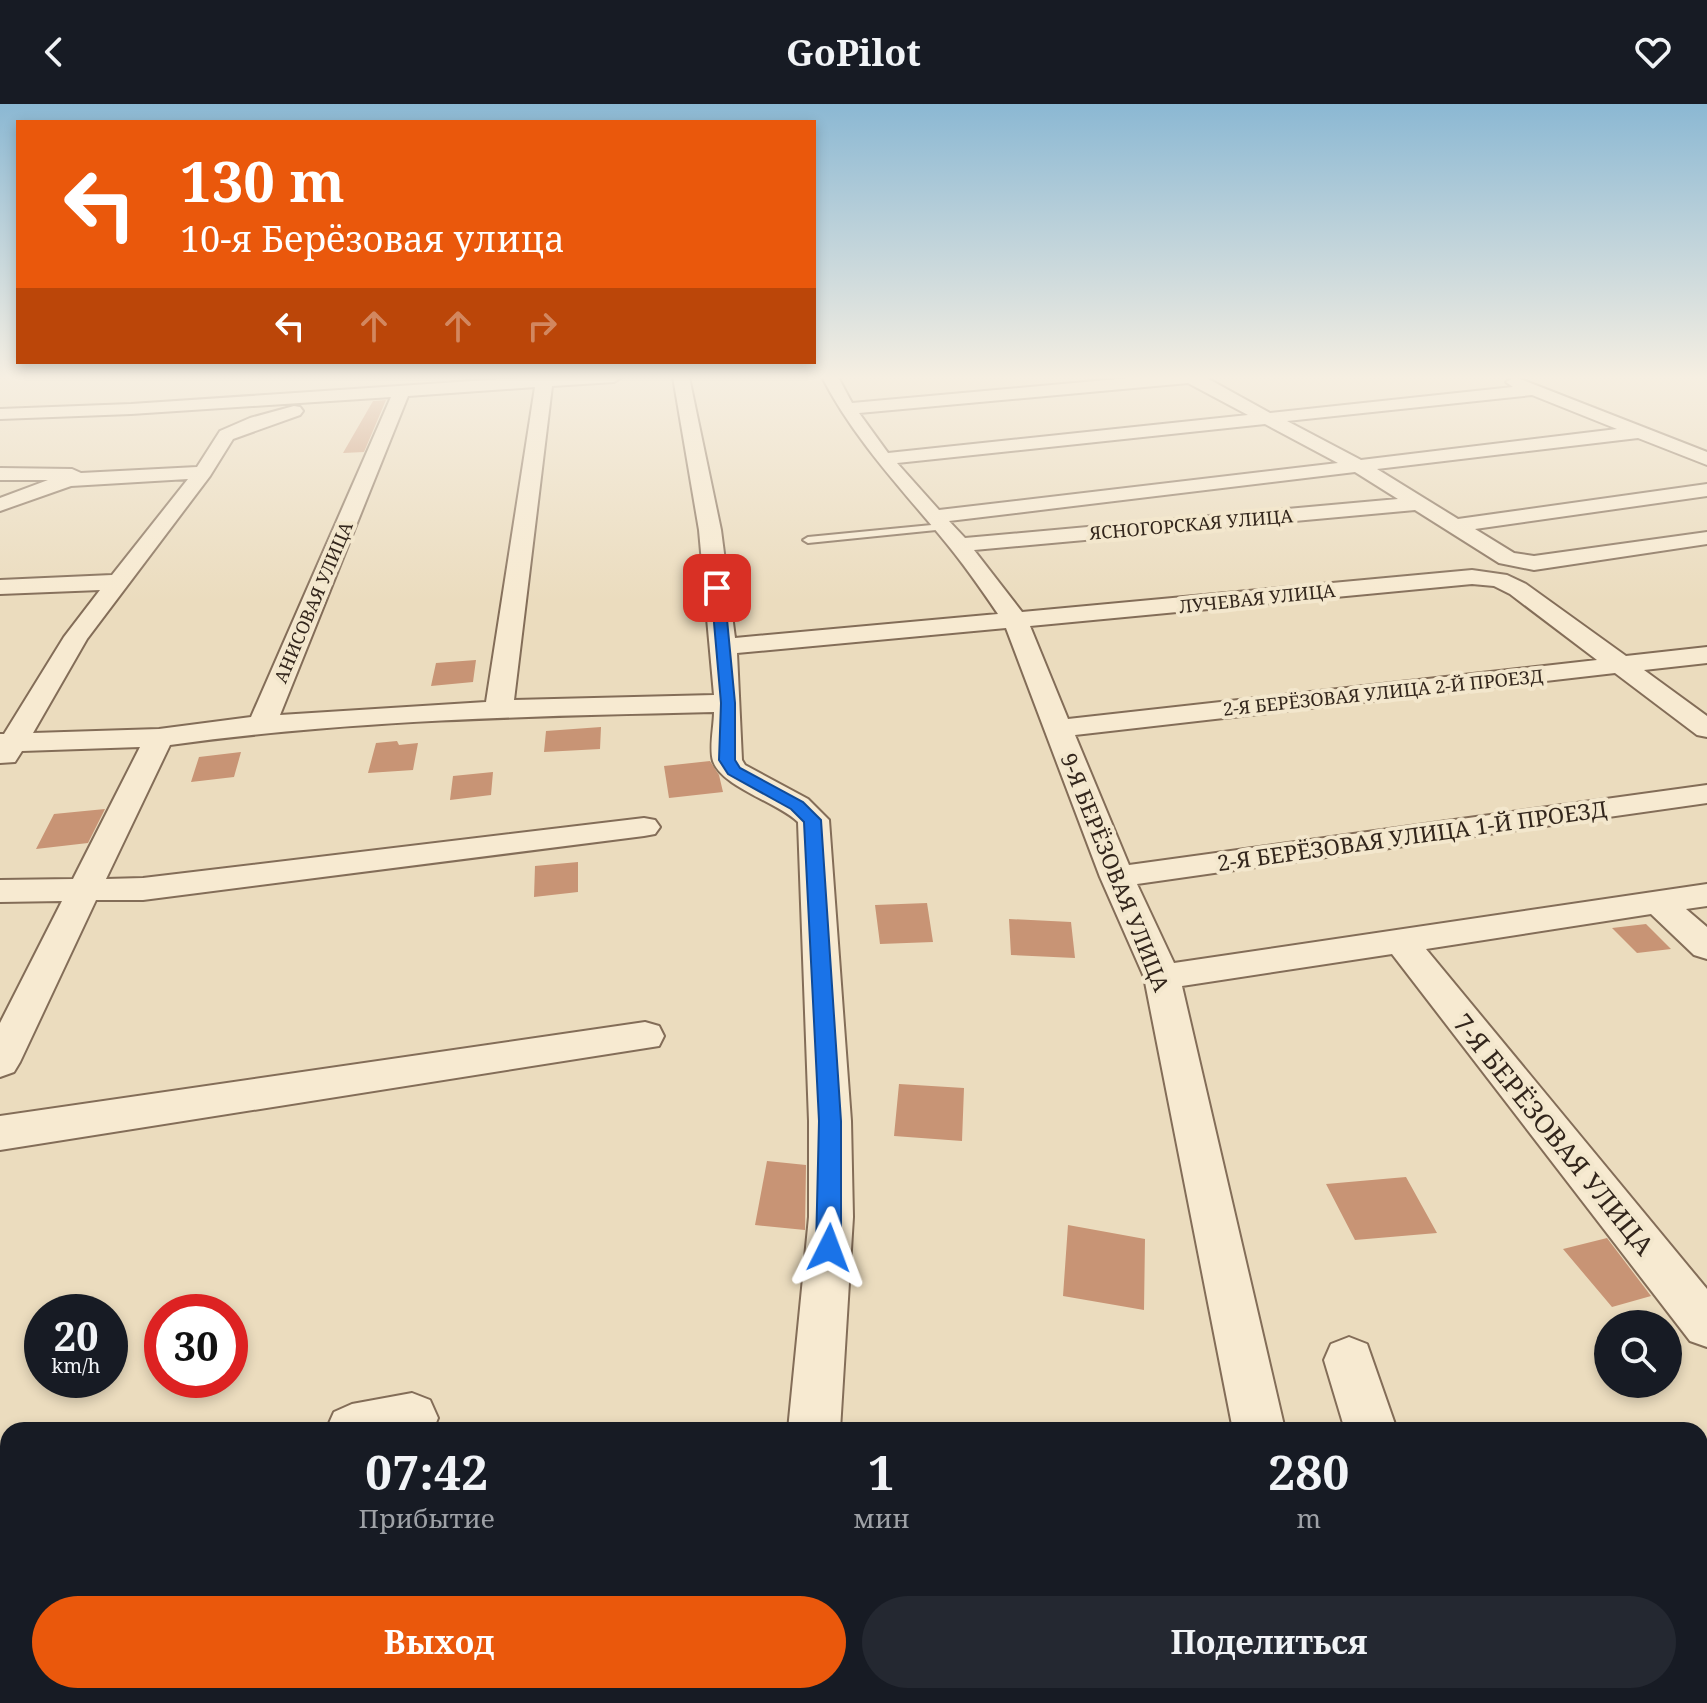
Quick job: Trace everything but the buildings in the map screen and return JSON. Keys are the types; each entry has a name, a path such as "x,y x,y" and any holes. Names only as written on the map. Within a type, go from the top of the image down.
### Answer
{"street":[{"path":"5,749 76,637 216,452"},
{"name":"АНИСОВАЯ УЛИЦА","path":"262,724 377,452"},
{"path":"499,709 535,452"},
{"path":"695,452 710,530 724,647 728,703 727,760 734,771 797,805 813,820 830,1121 831,1217 815,1422"},
{"name":"9-Я БЕРЁЗОВАЯ УЛИЦА","path":"878,452 959,545 1016,621 1117,877 1162,977 1257,1422"},
{"path":"883,459 954,452"},
{"path":"1331,452 1459,525 1507,558 1534,563 1707,538"},
{"path":"937,522 1472,452"},
{"path":"0,505 68,480 203,472"},
{"path":"0,474 63,473 72,475 68,480"},
{"path":"1459,525 1707,490"},
{"name":"ЯСНОГОРСКАЯ УЛИЦА","path":"959,545 1422,503"},
{"name":"ЛУЧЕВАЯ УЛИЦА","path":"724,647 1472,577 1499,580 1518,589 1621,665"},
{"path":"0,587 118,582"},
{"name":"2-Я БЕРЁЗОВАЯ УЛИЦА 2-Й ПРОЕЗД","path":"1059,728 1707,655"},
{"path":"1621,665 1707,729"},
{"path":"5,749 159,738 262,724 499,709 728,703"},
{"path":"0,1062 159,738"},
{"name":"2-Я БЕРЁЗОВАЯ УЛИЦА 1-Й ПРОЕЗД","path":"1117,877 1707,794"},
{"path":"0,891 143,889 644,827"},
{"path":"1162,977 1707,895"},
{"path":"1657,901 1707,947"},
{"name":"7-Я БЕРЁЗОВАЯ УЛИЦА","path":"1402,943 1707,1325"},
{"path":"0,1133 645,1036"},
{"path":"1349,1360 1368,1422"},
{"path":"392,1422 412,1418"}],"lane":[{"path":"808,540 937,522"}],"route":[{"path":"717,588 728,703 727,760 734,771 797,805 813,820 830,1121 829,1248"}]}
